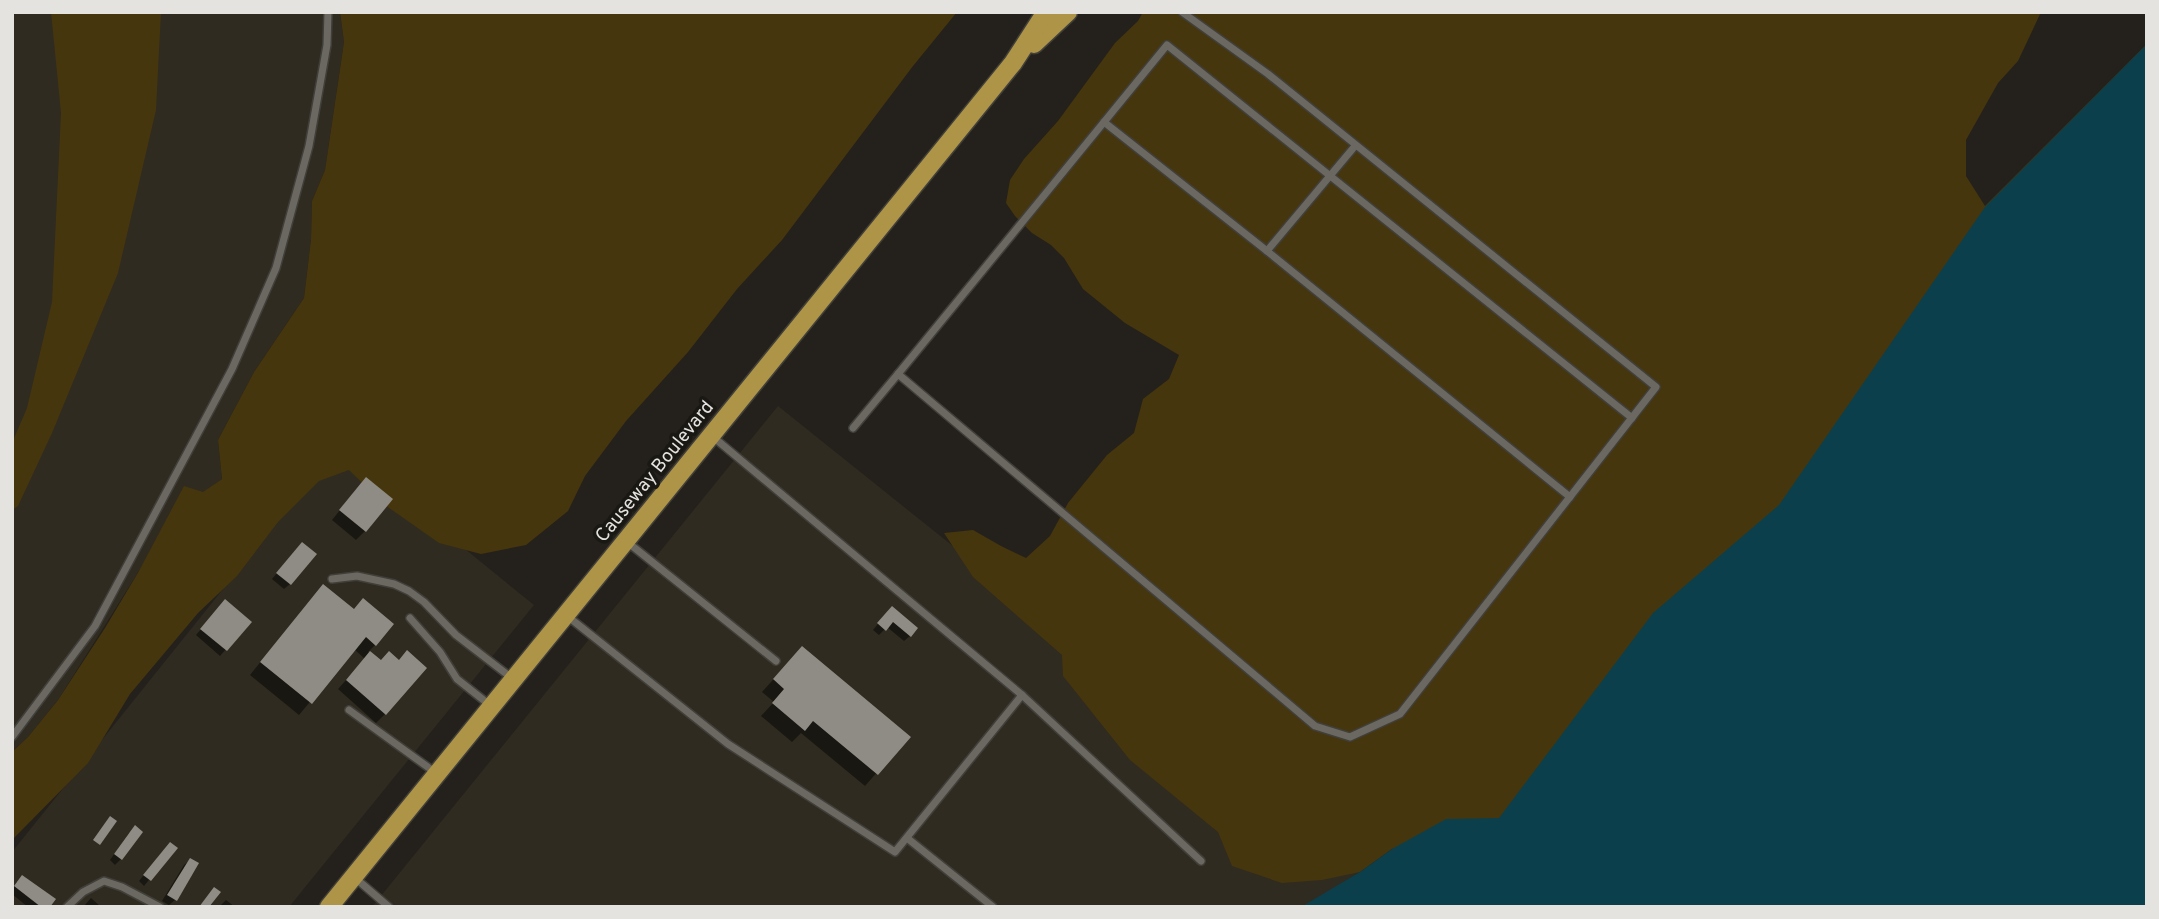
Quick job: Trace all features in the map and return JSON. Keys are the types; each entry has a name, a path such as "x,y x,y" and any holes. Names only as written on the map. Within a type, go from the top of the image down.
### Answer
{"main road":[{"path":"1013,63 1046,12"},
{"path":"1013,63 1068,12"},
{"name":"Causeway Boulevard","path":"329,907 1013,63"}],"lane":[{"path":"12,737 95,626 232,369 276,268 296,195 309,146 327,45 328,12"},
{"path":"898,374 1315,726 1350,737 1400,714 1656,387 1268,74 1182,12"},
{"path":"853,428 1167,45 1632,418"},
{"path":"1104,122 1268,251 1570,497"},
{"path":"1268,251 1355,146"},
{"path":"711,436 1022,695 1200,861"},
{"path":"626,541 776,661"},
{"path":"332,579 357,576 394,584 409,591 424,602 456,635 513,679"},
{"path":"566,615 728,744 895,852 1022,695"},
{"path":"411,618 440,652 457,679 491,706"},
{"path":"349,710 437,774"},
{"path":"907,838 993,907"},
{"path":"354,877 389,907"},
{"path":"67,907 83,892 104,881 122,887 160,907"}],"shaded area":[{"path":"12,12 340,12 344,42 325,170 312,201 311,239 304,298 254,372 218,440 222,479 203,493 139,571 58,700 12,752"},
{"path":"51,12 161,12 156,110 118,273 52,433 18,506 12,510 12,443 27,408 52,302 61,113"},
{"path":"340,12 957,12 782,240 626,421 585,476 568,511 526,545 481,554 439,543 385,505 349,470 319,481 278,522 237,576 198,613 130,694 88,763 12,840 12,752 58,700 105,628 184,486 203,492 222,479 218,440 254,372 304,298 311,239 312,201 325,170 344,42"},
{"path":"1143,12 2041,12 2018,61 1998,83 1966,140 1966,176 1985,206 2147,44 1907,759 1392,849 1360,872 1322,880 1282,883 1232,866 1218,832 1130,760 1063,676 1062,655 973,577 944,533 973,530 1026,558 1050,536 1068,503 1107,455 1134,433 1143,399 1169,379 1179,355 1125,323 1083,289 1064,258 1051,245 1032,233 1006,203 1010,180 1024,159 1058,121 1115,43 1138,21"},
{"path":"778,406 1360,872 1305,907 372,907"},
{"path":"338,446 534,605 289,907 12,907 12,852"}],"water":[{"path":"2147,44 2147,907 1301,907 1360,872 1392,849 1446,819 1499,818 1653,613 1779,505 1985,207"}],"building":[{"path":"366,477 393,499 366,532 339,510"},
{"path":"302,542 317,554 291,585 276,573"},
{"path":"323,584 354,609 363,598 394,624 376,646 366,637 312,704 260,662"},
{"path":"225,599 252,622 227,651 200,629"},
{"path":"892,606 918,628 911,637 893,622 886,631 877,623"},
{"path":"802,646 911,737 878,775 813,721 805,731 772,703 784,689 773,679"},
{"path":"407,650 427,668 386,715 346,680 370,651 381,660 389,651 399,660"},
{"path":"110,816 117,821 100,845 93,840"},
{"path":"135,825 143,832 122,860 114,854"},
{"path":"170,842 178,848 151,881 143,875"},
{"path":"190,858 199,863 177,901 167,895"},
{"path":"22,875 56,899 50,907 41,907 14,886"},
{"path":"214,887 221,892 209,907 199,907"}]}
